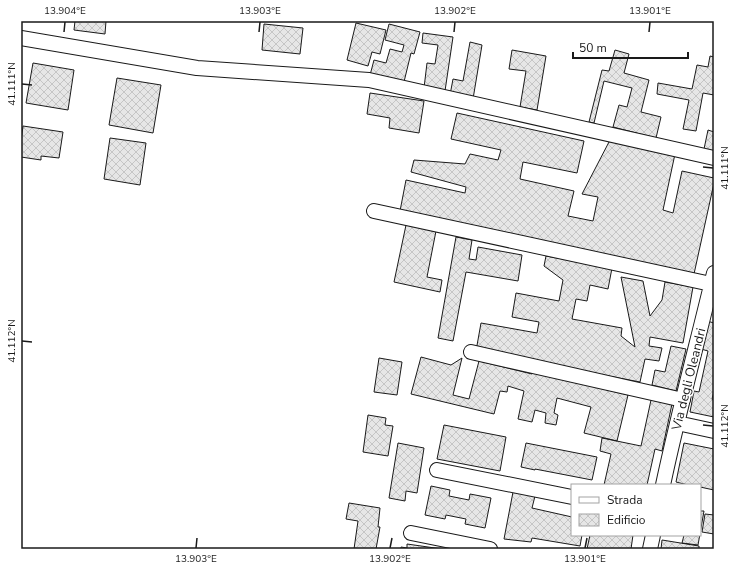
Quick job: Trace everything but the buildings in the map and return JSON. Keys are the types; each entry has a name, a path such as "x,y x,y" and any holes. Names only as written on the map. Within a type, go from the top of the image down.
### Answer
{"street":[{"path":"21,38 197,68 369,80 714,158"},
{"path":"374,211 713,278"},
{"name":"Via degli Oleandri","path":"663,484 683,400 709,317 713,278"},
{"path":"471,352 683,400"},
{"path":"677,423 714,431"},
{"path":"437,470 571,497"},
{"path":"411,533 490,549"},
{"path":"650,549 653,536"}]}
